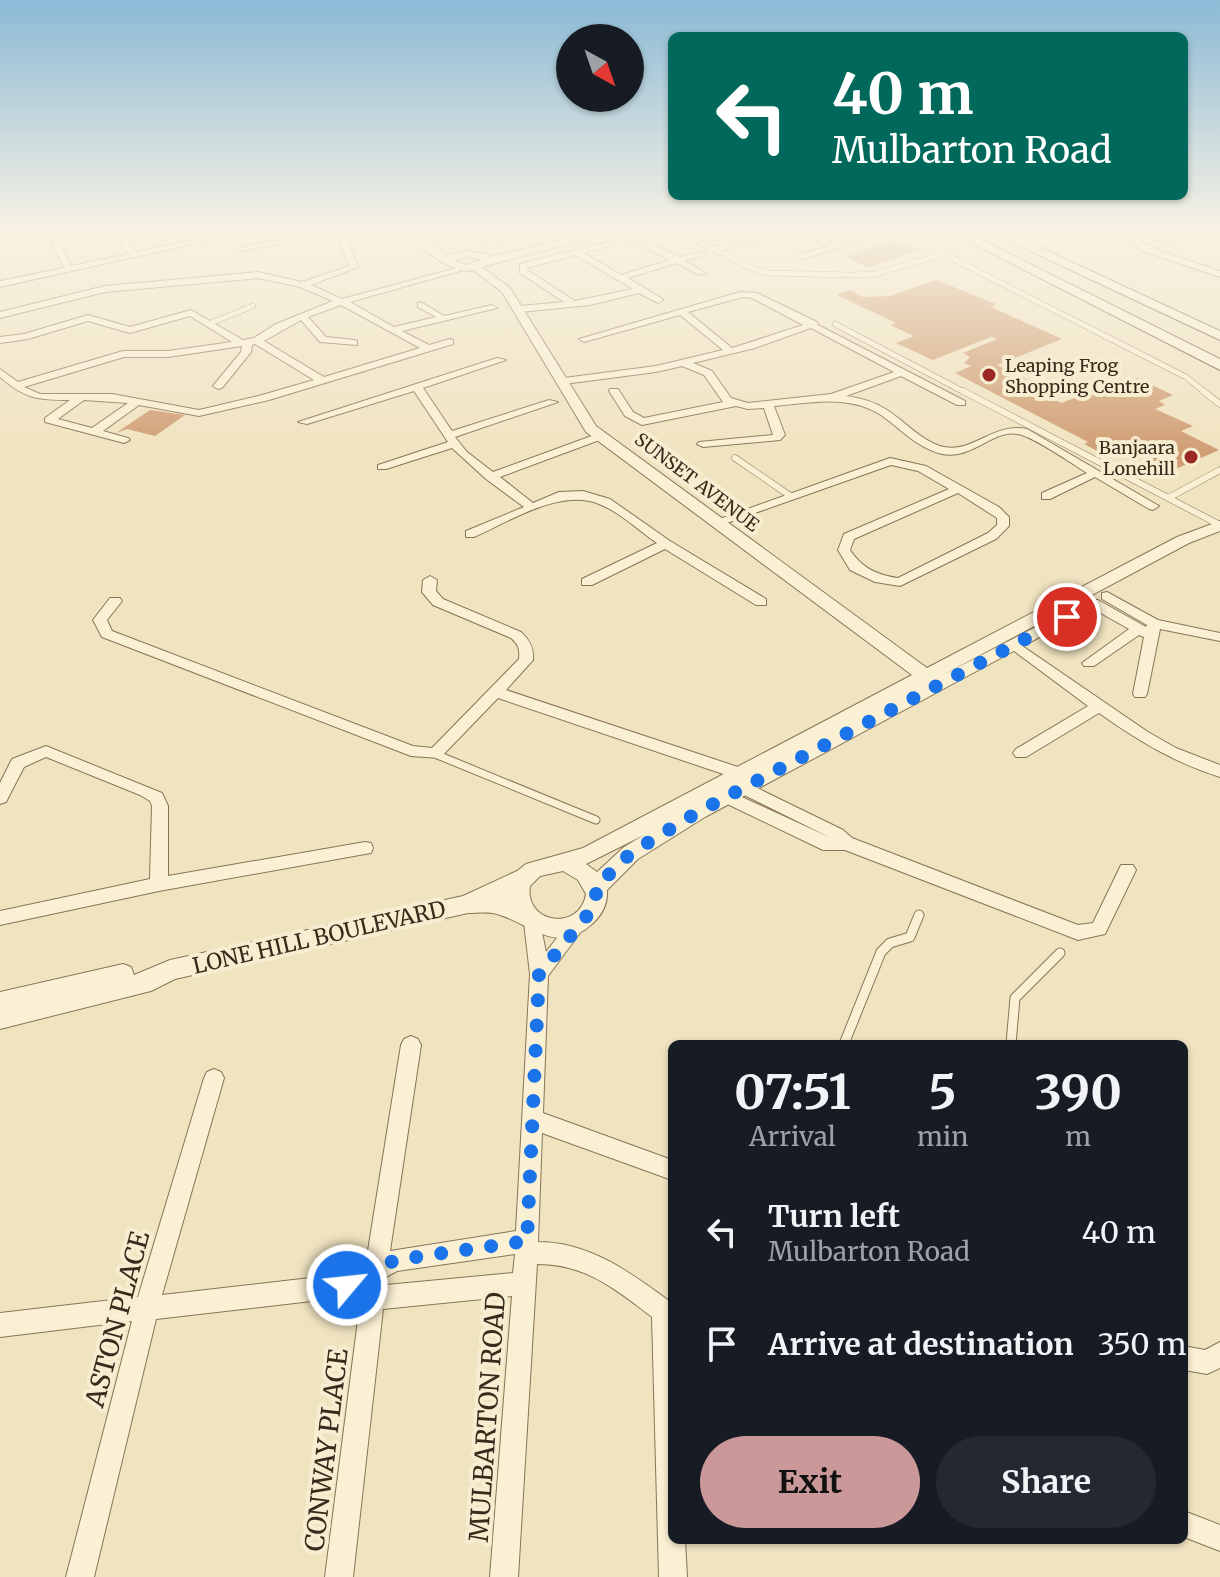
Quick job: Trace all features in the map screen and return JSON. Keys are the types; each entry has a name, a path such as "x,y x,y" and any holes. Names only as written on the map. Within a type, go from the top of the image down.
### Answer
{"main road":[{"path":"1104,307 1220,365"},
{"path":"1160,307 1220,336"}],"street":[{"path":"0,315 33,307"},
{"path":"7,379 123,354 179,353 247,342 329,307"},
{"path":"351,307 427,348"},
{"path":"424,307 440,316"},
{"name":"SUNSET AVENUE","path":"518,307 596,432 932,681"},
{"path":"520,309 546,307"},
{"path":"584,339 702,307"},
{"path":"776,307 961,403"},
{"path":"396,329 440,316 492,308"},
{"path":"682,312 728,349"},
{"path":"0,340 21,338 88,318 130,330 187,313 323,381"},
{"path":"303,316 323,340 354,343"},
{"path":"564,381 649,371 728,349 752,346 814,324"},
{"path":"218,386 246,352 247,342"},
{"path":"7,379 39,397 84,396 190,414 209,412 323,381 450,342"},
{"path":"303,422 501,360"},
{"path":"682,362 708,373 734,403"},
{"path":"614,391 629,414 642,422 734,403 768,405 833,397 903,372"},
{"path":"416,386 435,408 452,440 486,474 533,508"},
{"path":"854,389 863,402"},
{"path":"84,396 49,418 124,440"},
{"path":"833,397 863,402 884,413 909,434 944,450 962,450 1014,429 1153,506"},
{"path":"382,467 553,402"},
{"path":"94,432 135,403"},
{"path":"703,444 776,438 779,435 768,405"},
{"path":"486,474 596,432"},
{"path":"717,522 890,461 922,468 958,489 1003,517 1003,526 992,536 900,582 880,579 849,561 844,550 848,537 958,489"},
{"path":"1046,496 1095,473"},
{"path":"470,534 559,496 592,497 606,502 666,544 761,602"},
{"path":"596,887 631,853 740,785 1183,540 1220,525"},
{"path":"932,681 1015,645 1220,536"},
{"path":"587,582 666,544"},
{"path":"115,601 100,620 107,634 411,751 435,754 526,660 526,645 516,635 438,602 429,592 430,580"},
{"path":"1100,600 1148,629 1220,637"},
{"path":"1089,663 1148,629"},
{"path":"1140,694 1148,629"},
{"path":"1015,645 1183,759 1220,771"},
{"path":"497,692 740,785 829,845 846,843 1078,933 1099,929 1127,870"},
{"path":"1021,753 1101,705"},
{"path":"0,798 18,763 46,751 146,791 156,797 160,806 159,884"},
{"path":"523,878 534,869 590,854 740,785"},
{"path":"0,918 159,884 365,848"},
{"path":"539,974 590,912 596,900 596,887 590,876 578,867 563,863"},
{"name":"LONE HILL BOULEVARD","path":"468,904 523,878"},
{"name":"MULBARTON ROAD","path":"504,1577 524,1283 539,974 528,918 517,902 517,890 523,878"},
{"name":"LONE HILL BOULEVARD","path":"0,1018 151,981 170,970 468,904 497,904 528,918"},
{"path":"528,918 548,928 579,922"},
{"name":"LONE HILL BOULEVARD","path":"0,1002 154,967 170,970"},
{"name":"CONWAY PLACE","path":"339,1577 376,1269 411,1045"},
{"name":"ASTON PLACE","path":"80,1577 146,1311 214,1078"},
{"path":"531,1119 668,1169"},
{"path":"0,1325 146,1311 347,1285 395,1260 526,1247 561,1253 610,1272 668,1315"},
{"path":"347,1285 373,1298 524,1283"},
{"path":"1188,1359 1207,1362 1220,1354"},
{"path":"1188,1526 1220,1538"},
{"path":"672,1544 673,1577"}],"lane":[{"path":"211,323 252,307"},
{"path":"1047,307 1186,377 1220,404"},
{"path":"835,324 1220,525"},
{"path":"735,458 789,495"},
{"path":"1170,497 1220,470"},
{"path":"435,754 596,820"},
{"path":"846,1040 881,952 890,943 910,937 919,915"},
{"path":"1011,1040 1014,999 1021,990 1047,974 1060,953"}],"building":[{"name":"Leaping Frog Shopping Centre","path":"861,307 992,307 1062,339 997,365 1053,392 1046,395 1061,403 1091,392 1097,395 1137,378 1173,395 1159,401 1165,405 1155,409 1193,426 1181,431 1219,450 1171,471 1127,449 1109,457 1084,444 1088,442 955,373 971,366 964,363 970,357 963,353 997,339 991,337 933,360 896,343 914,336 890,325 896,323"},
{"path":"150,410 185,415 155,436 127,429 116,433"}],"place":[{"name":"Leaping Frog Shopping Centre","path":"989,375"},
{"name":"Banjaara Lonehill","path":"1191,457"}],"route":[{"path":"347,1285 395,1260 527,1241 539,974 567,936 590,912 596,900 596,887 613,868 631,853 698,812 1067,617"}]}
